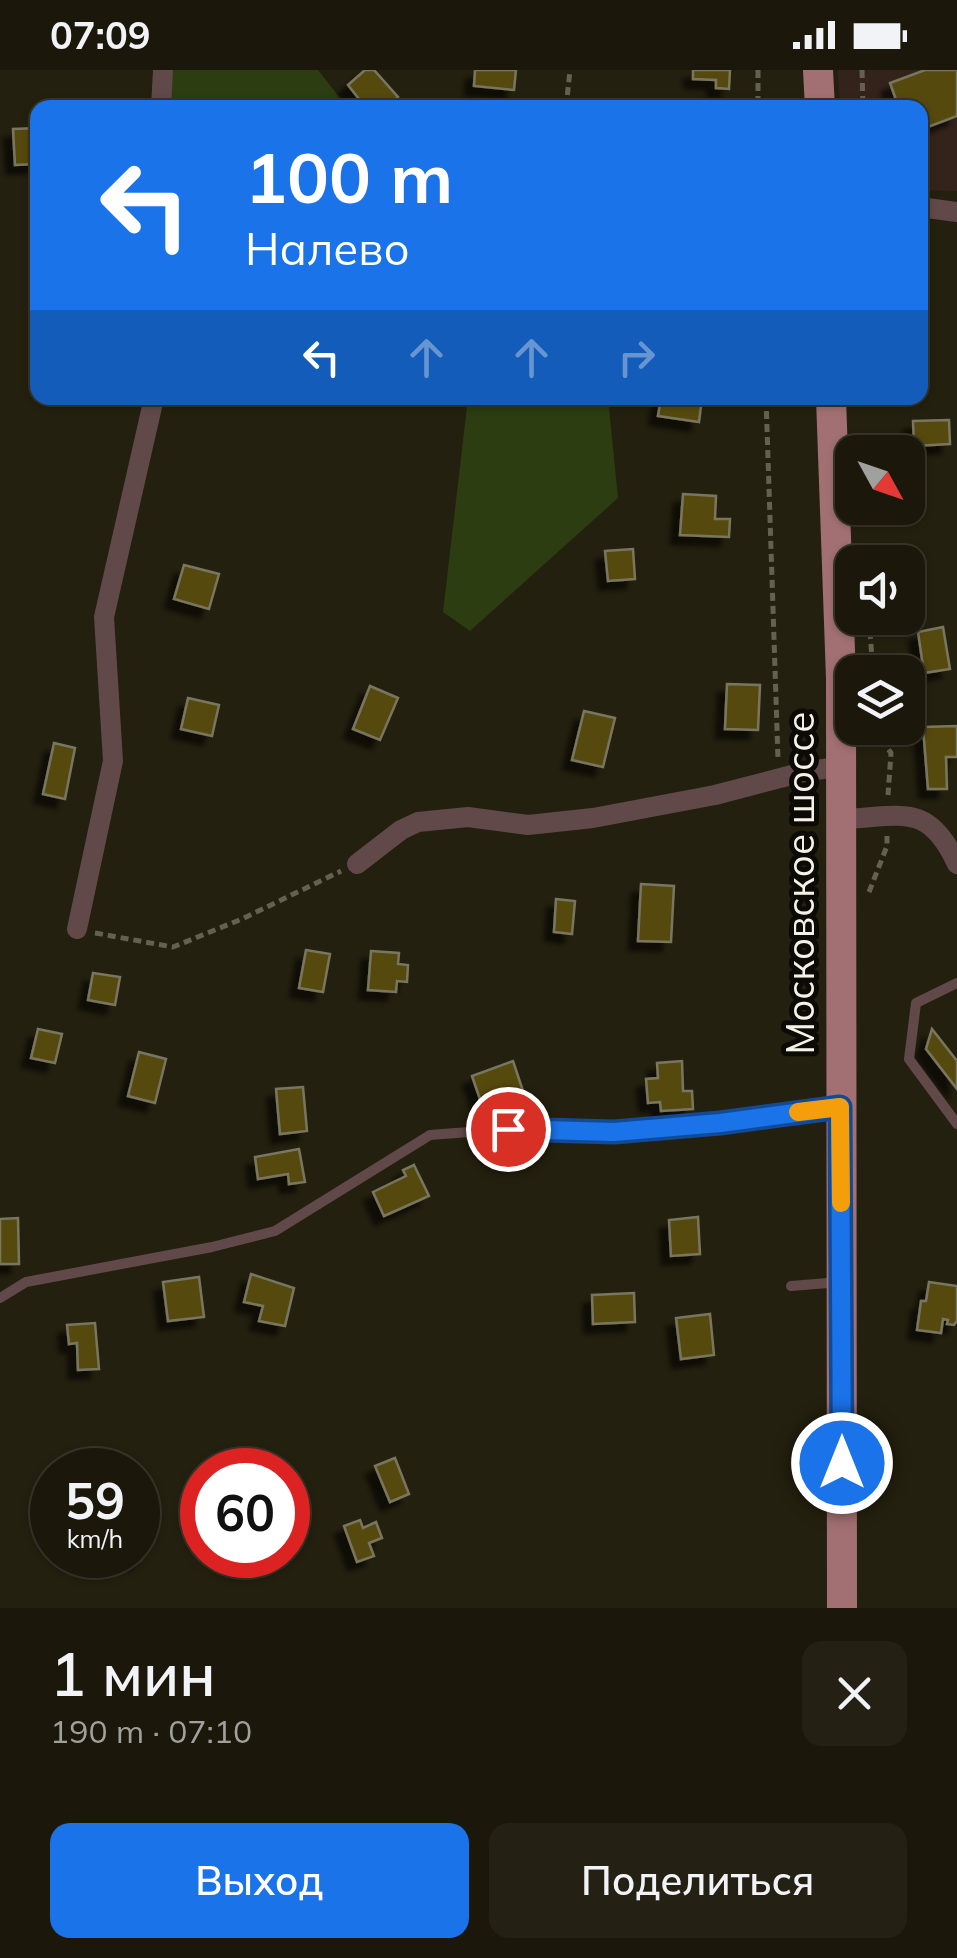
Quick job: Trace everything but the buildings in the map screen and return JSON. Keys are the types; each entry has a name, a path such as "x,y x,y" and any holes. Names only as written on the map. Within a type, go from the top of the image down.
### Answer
{"main road":[{"path":"818,70 820,100"},
{"name":"Московское шоссе","path":"832,405 841,678 842,1608"}],"street":[{"path":"161,100 163,70"},
{"path":"928,207 957,212"},
{"path":"77,929 113,761 104,616 152,405"},
{"path":"356,864 418,822 468,817 528,825 593,818 780,780 808,770 840,767"},
{"path":"841,819 918,816 936,828 957,864"}],"lane":[{"path":"957,983 916,1003 909,1059 957,1124"},
{"path":"0,1298 26,1282 212,1248 275,1231 430,1135 508,1129 614,1132 840,1107"},
{"path":"791,1286 841,1282"}],"path":[{"path":"567,100 570,70"},
{"path":"758,70 758,100"},
{"path":"862,70 863,100"},
{"path":"766,405 780,780"},
{"path":"77,929 172,947 242,919 356,864"}],"shaded area":[{"path":"838,70 957,70 957,191 928,190 928,100 840,100"}],"green space":[{"path":"154,70 318,70 342,100 153,100"},
{"path":"467,405 609,405 618,498 470,631 443,612"}],"slow traffic":[{"path":"798,1112 840,1107 841,1203"}],"route":[{"path":"508,1129 614,1132 840,1107 842,1463"}]}
